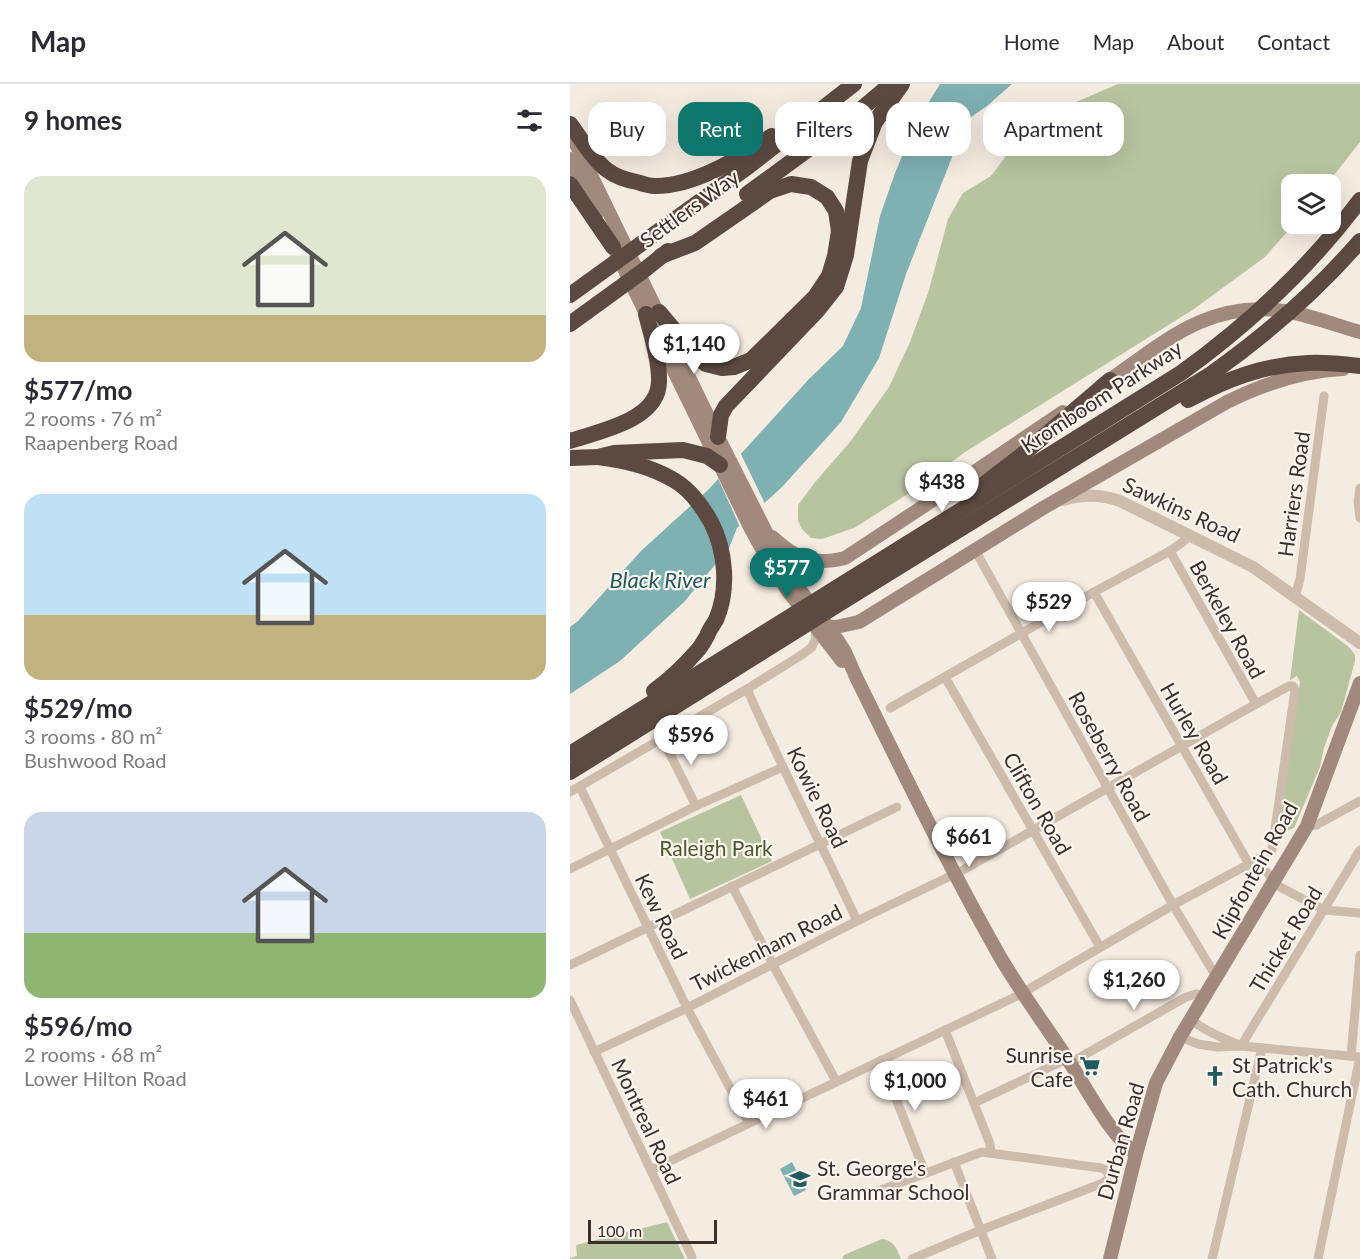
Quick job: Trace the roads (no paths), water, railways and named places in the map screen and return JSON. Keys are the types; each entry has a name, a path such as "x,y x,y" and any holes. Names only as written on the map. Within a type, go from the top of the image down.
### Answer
{"highway":[{"name":"Settlers Way","path":"570,295 749,166 854,84"},
{"name":"Settlers Way","path":"570,324 847,121 891,84"},
{"path":"718,437 721,415 726,406 817,311 836,287 846,255 860,161 875,122 902,84"},
{"path":"570,124 605,169 614,175 653,186 670,185 688,181 726,165 796,120 837,98"},
{"path":"570,184 612,237"},
{"path":"648,305 680,337 690,352 706,364 722,368 734,367 751,360 815,297 829,276 839,231 836,212 827,197 811,186 791,184 770,191 695,243 660,256"},
{"name":"Kromboom Parkway","path":"838,596 890,555 1148,395 1209,353 1251,318 1292,279 1325,244 1360,200"},
{"path":"570,284 608,258 657,233"},
{"name":"Kromboom Parkway","path":"838,596 1076,458 1190,387 1248,347 1282,319 1310,294 1360,241"},
{"path":"570,441 628,421 647,410 653,400 659,387 659,379 648,305"},
{"path":"1076,458 1216,385 1248,373 1277,366 1309,363 1360,367"},
{"path":"890,555 1022,455 1110,380"},
{"path":"570,458 598,457 614,453 683,450 724,464"},
{"path":"572,769 669,680 698,650 716,619 724,591 720,544 704,509 686,489 674,479 647,466 598,457"},
{"path":"572,769 838,596"}],"main road":[{"path":"570,132 612,237"},
{"path":"570,159 718,437 724,464"},
{"path":"648,305 724,464 753,519 778,576 794,599 845,652 954,874 1000,957 1124,1145 1136,1154"},
{"path":"753,519 788,551 806,560 819,562 845,558 1192,324 1229,312 1268,309 1287,311 1360,332"},
{"path":"1043,508 1248,392 1283,379 1334,369 1360,367"},
{"name":"Sawkins Road","path":"821,626 836,627 859,621 1043,508"},
{"path":"767,533 821,626 857,679"},
{"path":"845,652 846,638 859,621"},
{"name":"Klipfontein Road","path":"1180,1037 1307,826 1360,683"},
{"name":"Durban Road","path":"1110,1259 1156,1083 1180,1037"}],"street":[{"name":"Harriers Road","path":"1294,597 1300,579 1324,396"},
{"path":"1360,488 1358,502 1360,518"},
{"name":"Sawkins Road","path":"1043,508 1061,500 1091,495 1111,498 1128,505 1253,567 1360,643"},
{"path":"890,708 1170,551 1189,536"},
{"name":"Roseberry Road","path":"975,550 1173,905 1217,978"},
{"name":"Berkeley Road","path":"1170,551 1256,704"},
{"name":"Hurley Road","path":"1094,592 1249,864 1261,867 1270,874 1275,882 1324,910"},
{"path":"570,792 572,769 662,738 803,654 812,647 821,626"},
{"name":"Clifton Road","path":"945,677 1100,947"},
{"name":"Twickenham Road","path":"594,1052 954,874 1256,704 1293,686 1296,693 1272,850 1249,864"},
{"name":"Kowie Road","path":"747,689 857,921"},
{"path":"662,738 696,806"},
{"path":"570,869 696,806 783,766"},
{"name":"Kew Road","path":"572,769 687,1008 749,1123"},
{"path":"1307,826 1316,825 1360,801"},
{"path":"570,964 897,807"},
{"name":"Thicket Road","path":"1241,1046 1360,850"},
{"path":"651,1170 1016,997 1173,905 1249,864"},
{"path":"732,886 836,1081"},
{"path":"1324,910 1360,914"},
{"path":"1318,1259 1355,1057 1360,955"},
{"path":"974,1103 1069,1061 1186,997 1196,994 1206,996"},
{"name":"Montreal Road","path":"570,1000 692,1257"},
{"path":"1191,1019 1198,1026 1241,1046"},
{"path":"945,1030 990,1144 991,1154"},
{"path":"1180,1037 1198,1044 1217,1047 1241,1046 1355,1057"},
{"path":"1212,1259 1262,1048"},
{"path":"881,1060 925,1173"},
{"path":"881,1190 982,1152 1101,1168 1109,1175 1103,1183 912,1258"},
{"path":"954,1162 992,1259"}],"water":[{"name":"Black River","path":"940,84 1012,84 992,102 983,102 983,109 971,117 971,102 929,102"},
{"name":"Black River","path":"902,156 952,156 906,274 879,358 841,422 782,487 737,528 729,548 684,602 620,661 570,694 570,627 641,551 709,489 809,379 843,346 861,308 880,216"},
{"path":"792,1162 806,1190 794,1196 780,1169"}],"place":[{"name":"Sunrise Cafe","path":"1090,1066"},
{"name":"St Patrick's Cath. Church","path":"1215,1076"},
{"name":"St. George's Grammar School","path":"800,1179"}],"park label":[{"name":"Raleigh Park","path":"716,847"}]}
